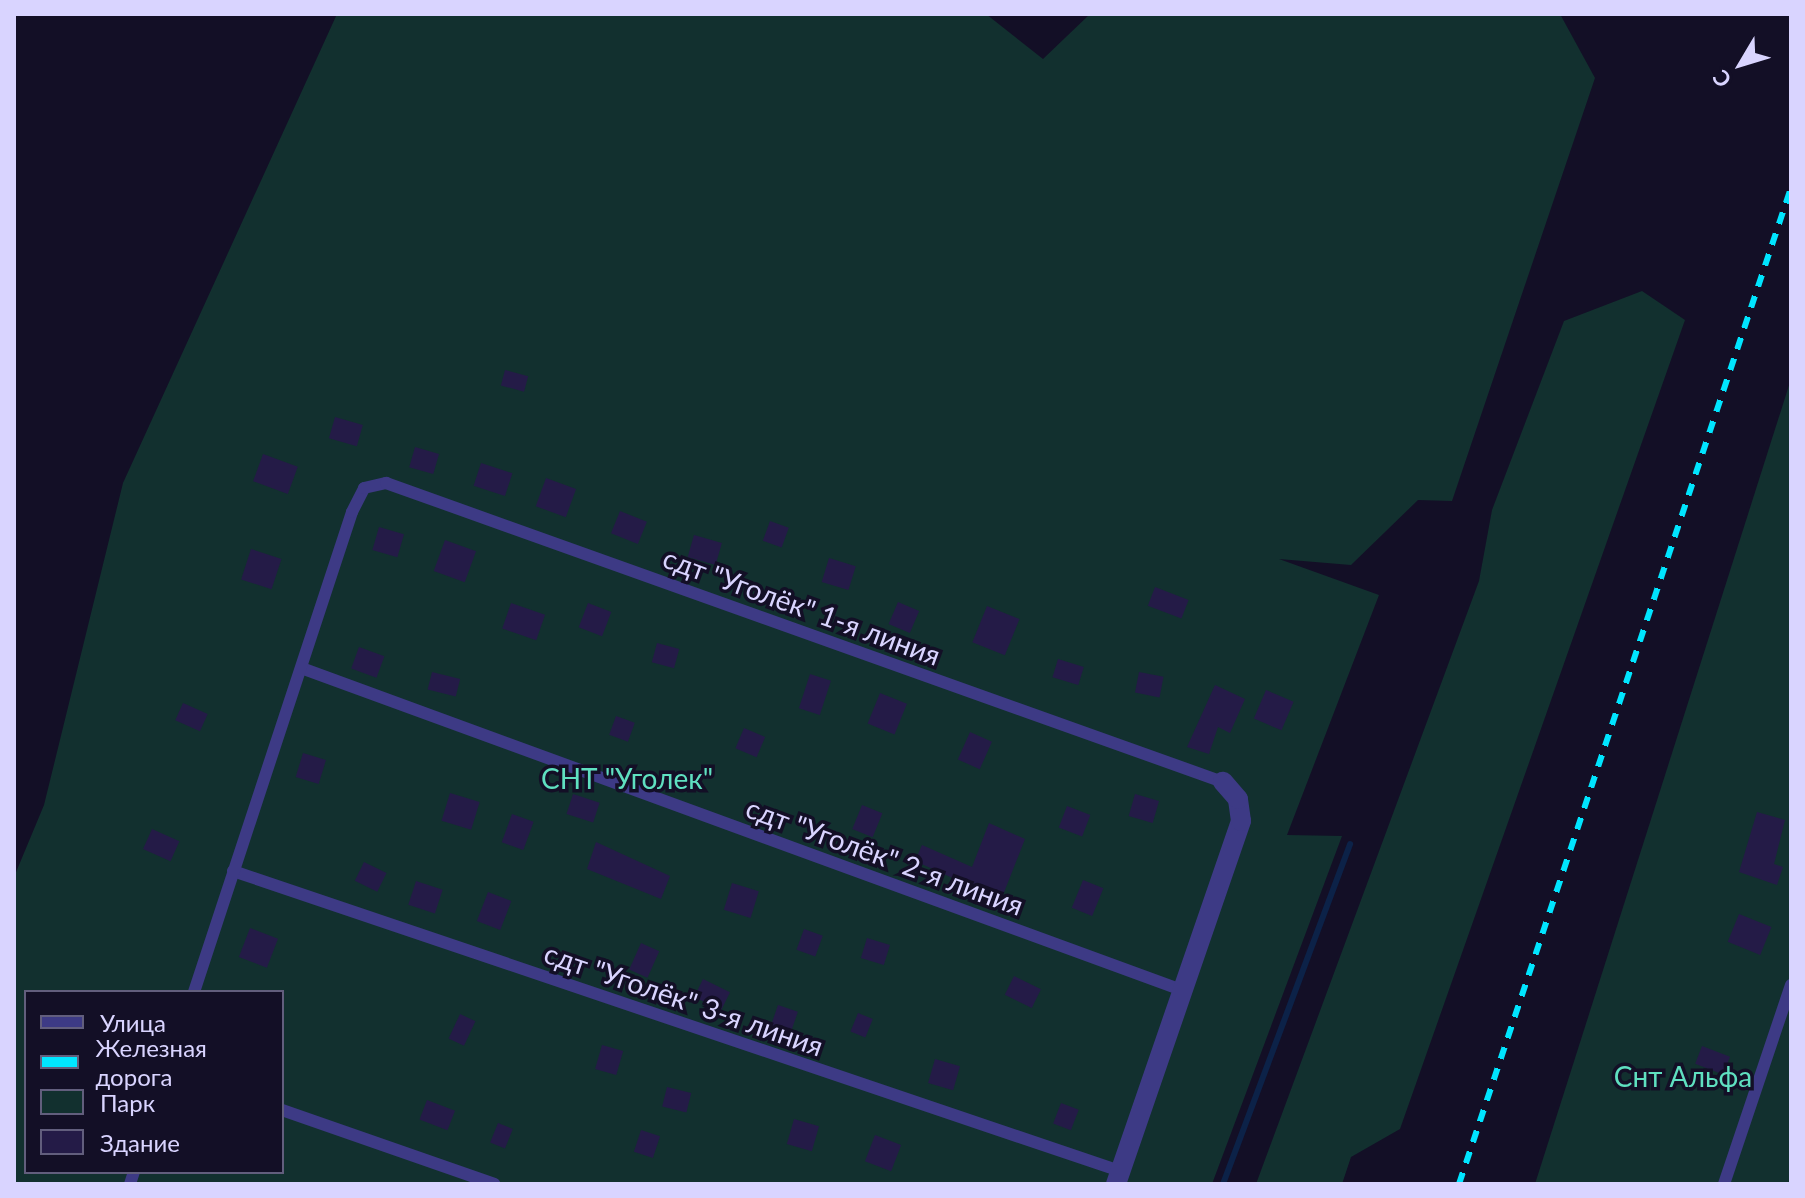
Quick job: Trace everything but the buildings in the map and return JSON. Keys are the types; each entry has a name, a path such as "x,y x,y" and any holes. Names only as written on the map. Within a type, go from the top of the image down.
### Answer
{"street":[{"path":"1118,1178 1179,989 1241,821 1238,799 1223,782"}],"lane":[{"name":"сдт \"Уголёк\" 1-я линия","path":"304,669 364,488 386,483 1223,782"},
{"path":"195,990 304,669"},
{"name":"сдт \"Уголёк\" 2-я линия","path":"304,669 1179,989"},
{"name":"сдт \"Уголёк\" 3-я линия","path":"233,871 1118,1178"},
{"path":"1724,1184 1791,985"},
{"path":"284,1111 494,1184"}],"green space":[{"name":"СНТ \"Уголек\"","path":"337,14 986,14 1043,59 1090,14 1560,14 1595,78 1452,501 1418,500 1351,565 1279,559 1379,595 1287,835 1342,836 1212,1184 14,1184 14,877 44,805 123,483"},
{"path":"1642,291 1685,320 1400,1129 1351,1157 1342,1184 1256,1184 1479,581 1492,510 1564,321"},
{"name":"Снт Альфа","path":"1791,379 1791,1184 1535,1184"}],"waterway":[{"path":"1223,1184 1350,844"}],"railway":[{"path":"1459,1184 1791,188"}]}
